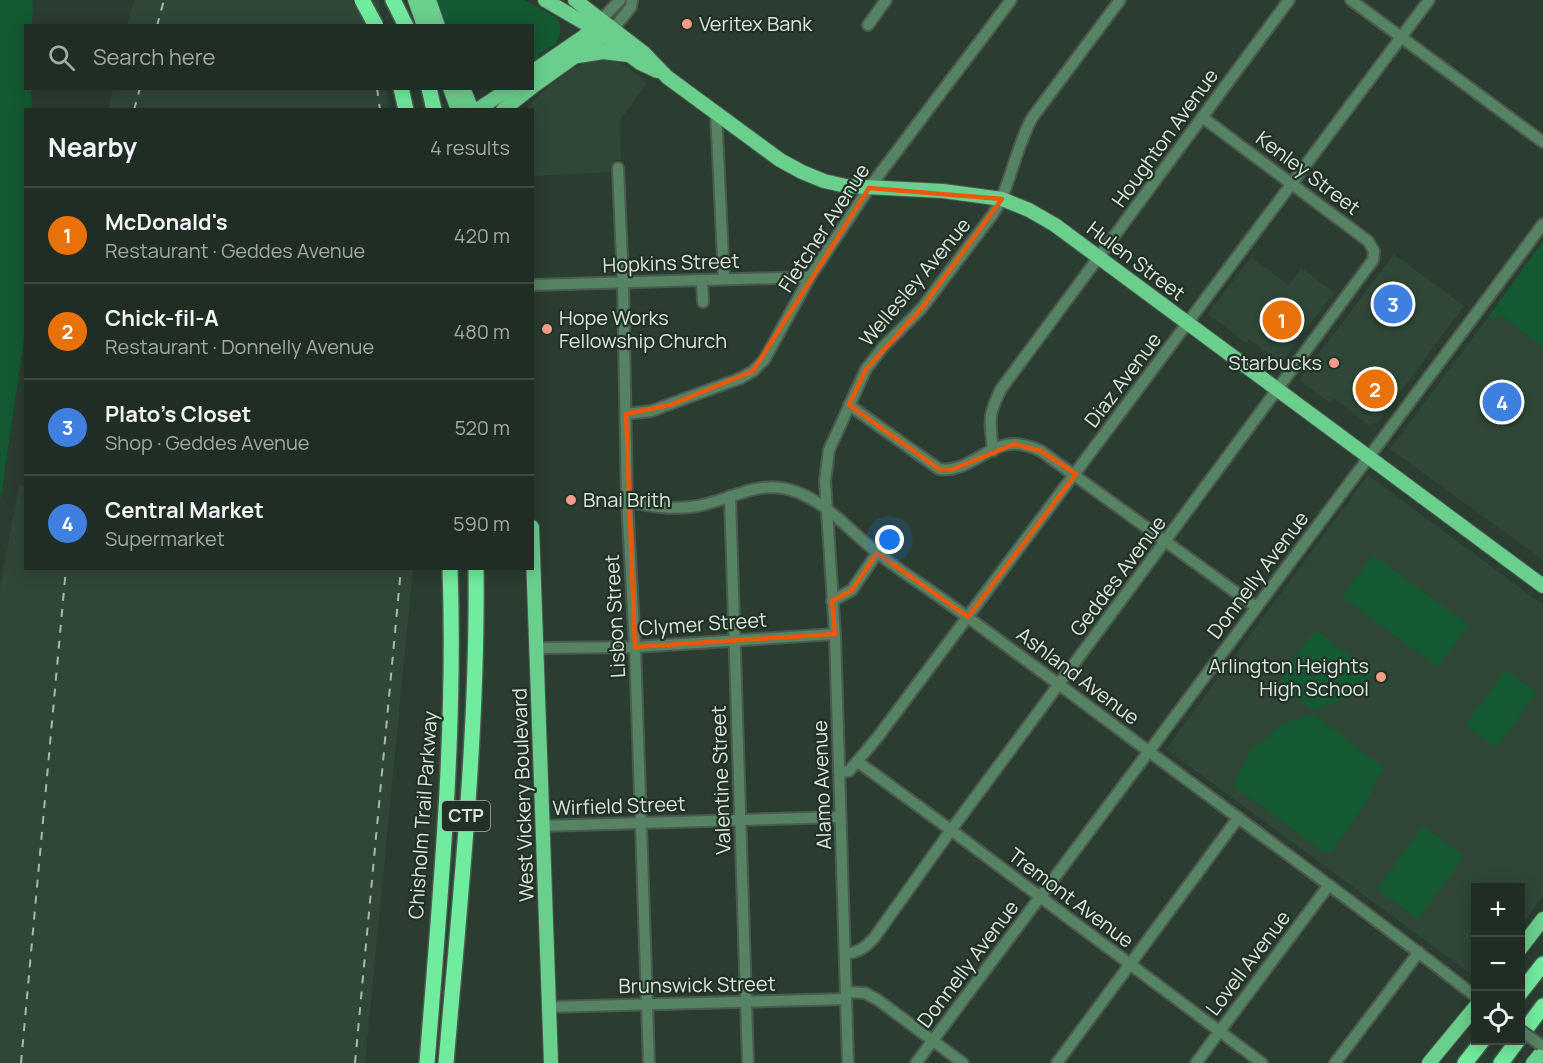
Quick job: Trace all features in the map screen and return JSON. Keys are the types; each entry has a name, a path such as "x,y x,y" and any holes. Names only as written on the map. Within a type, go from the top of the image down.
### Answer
{"highway":[{"path":"362,0 375,24"},
{"path":"393,0 405,24"},
{"name":"Chisholm Trail Parkway","path":"427,1063 448,786 452,685 450,570"},
{"name":"CTP","path":"446,1063 472,746 477,622 476,570"},
{"path":"1523,991 1543,964"},
{"path":"1525,1031 1543,1006"},
{"path":"1466,1063 1480,1045"},
{"path":"1501,1063 1515,1045"}],"main road":[{"path":"415,0 423,24"},
{"path":"429,0 437,24"},
{"path":"545,0 603,28 644,53 662,73"},
{"path":"575,0 629,55 662,73"},
{"path":"584,0 603,28"},
{"path":"534,86 571,58 603,28"},
{"path":"534,71 603,28"},
{"path":"571,58 603,52 629,55"},
{"name":"Hulen Street","path":"662,73 780,160 824,181 846,186 943,191 1002,198 1055,225 1543,586"},
{"path":"451,90 457,108"},
{"path":"464,90 474,108"},
{"path":"478,108 507,90"},
{"path":"507,108 530,90"},
{"name":"West Vickery Boulevard","path":"534,567 551,1063"},
{"path":"1525,943 1543,919"},
{"path":"1429,1063 1471,1012"},
{"path":"1533,1063 1542,1048"}],"street":[{"path":"603,28 620,0"},
{"path":"603,28 632,7 632,0"},
{"path":"868,25 886,0"},
{"name":"Fletcher Avenue","path":"626,414 651,411 670,405 741,378 753,370 772,347 810,277 869,188 1011,0"},
{"name":"Wellesley Avenue","path":"827,507 825,481 829,450 866,369 884,346 921,309 972,244 1002,198 1032,118 1120,0"},
{"name":"Houghton Avenue","path":"993,451 989,418 1001,389 1289,0"},
{"path":"1351,0 1543,142"},
{"name":"Diaz Avenue","path":"839,772 849,771 858,762 1429,0"},
{"path":"716,112 724,279"},
{"name":"Kenley Street","path":"1202,117 1368,241 1372,245 1374,254 1368,267"},
{"name":"Lisbon Street","path":"618,168 624,282 627,501 635,647 649,1063"},
{"name":"Donnelly Avenue","path":"916,1063 1543,224"},
{"name":"Geddes Avenue","path":"845,954 859,952 867,947 1368,267"},
{"name":"Hopkins Street","path":"534,285 810,277"},
{"path":"702,280 703,302"},
{"path":"849,405 939,469 951,470 1014,444 1033,447 1076,474 1256,607"},
{"name":"Ashland Avenue","path":"627,501 674,509 701,505 750,489 778,487 795,491 827,507 848,529 877,553 1329,885 1471,993"},
{"name":"Valentine Street","path":"730,496 748,1063"},
{"name":"Alamo Avenue","path":"827,507 835,634 849,1063"},
{"path":"832,601 852,590 877,553"},
{"name":"Clymer Street","path":"538,648 635,647 835,634"},
{"name":"Tremont Avenue","path":"858,762 1262,1063"},
{"name":"Wirfield Street","path":"543,826 840,817"},
{"path":"1057,1063 1238,818"},
{"name":"Lovell Avenue","path":"1196,1063 1329,885"},
{"path":"1335,1063 1419,952"},
{"name":"Brunswick Street","path":"548,1007 746,1002 865,993 963,1063"},
{"path":"1525,1033 1542,1048"}],"highlighted area":[{"path":"869,188 1002,199 921,309 866,369 849,405 939,469 951,470 1014,444 1041,451 1076,474 968,617 877,553 852,590 832,601 835,634 635,647 626,414 670,405 753,371"}],"shaded area":[{"path":"134,0 379,0 381,24 128,24"},
{"path":"610,59 628,67 647,83 620,120 621,160 614,160 614,172 534,176 534,108 527,108 547,87 574,67 590,60"},
{"path":"113,90 387,90 389,108 108,108"},
{"path":"1394,254 1464,306 1378,422 1369,425 1334,398 1330,403 1299,380"},
{"path":"1251,257 1289,285 1301,268 1334,292 1281,363 1249,339 1246,343 1208,314"},
{"path":"1502,316 1543,348 1543,560 1390,449 1487,319"},
{"name":"Arlington Heights High School","path":"1368,475 1543,605 1543,896 1525,921 1525,883 1471,883 1471,974 1166,749"},
{"path":"19,485 24,486 24,570 413,570 365,1063 0,1063 0,588"}],"green space":[{"path":"0,0 33,0 32,24 24,24 24,90 31,90 32,108 24,108 24,339 0,503"},
{"path":"436,0 525,0 556,17 560,25 560,34 556,44 538,54 540,58 534,62 534,24 445,24"},
{"path":"1543,241 1543,348 1502,316 1487,319"},
{"path":"1373,555 1469,625 1438,667 1342,597"},
{"path":"1319,632 1373,674 1353,693 1313,710 1280,686 1294,658 1313,633"},
{"path":"1506,670 1537,693 1496,748 1465,725"},
{"path":"1315,715 1385,769 1373,784 1371,795 1331,852 1324,852 1233,785 1251,751 1282,724 1300,717"},
{"path":"1423,826 1464,857 1418,919 1377,889"}],"railway":[{"path":"158,24 164,0"},
{"path":"369,0 369,24"},
{"path":"135,108 139,90"},
{"path":"377,90 380,108"},
{"path":"21,1063 66,570"},
{"path":"355,1063 401,570"}],"place":[{"name":"Veritex Bank","path":"687,24"},
{"name":"Plato's Closet","path":"1393,304"},
{"name":"McDonald's","path":"1282,320"},
{"name":"Hope Works Fellowship Church","path":"547,329"},
{"name":"Starbucks","path":"1334,363"},
{"name":"Chick-fil-A","path":"1375,389"},
{"name":"Central Market","path":"1502,402"},
{"name":"Bnai Brith","path":"571,500"},
{"name":"Arlington Heights High School","path":"1381,677"}]}
